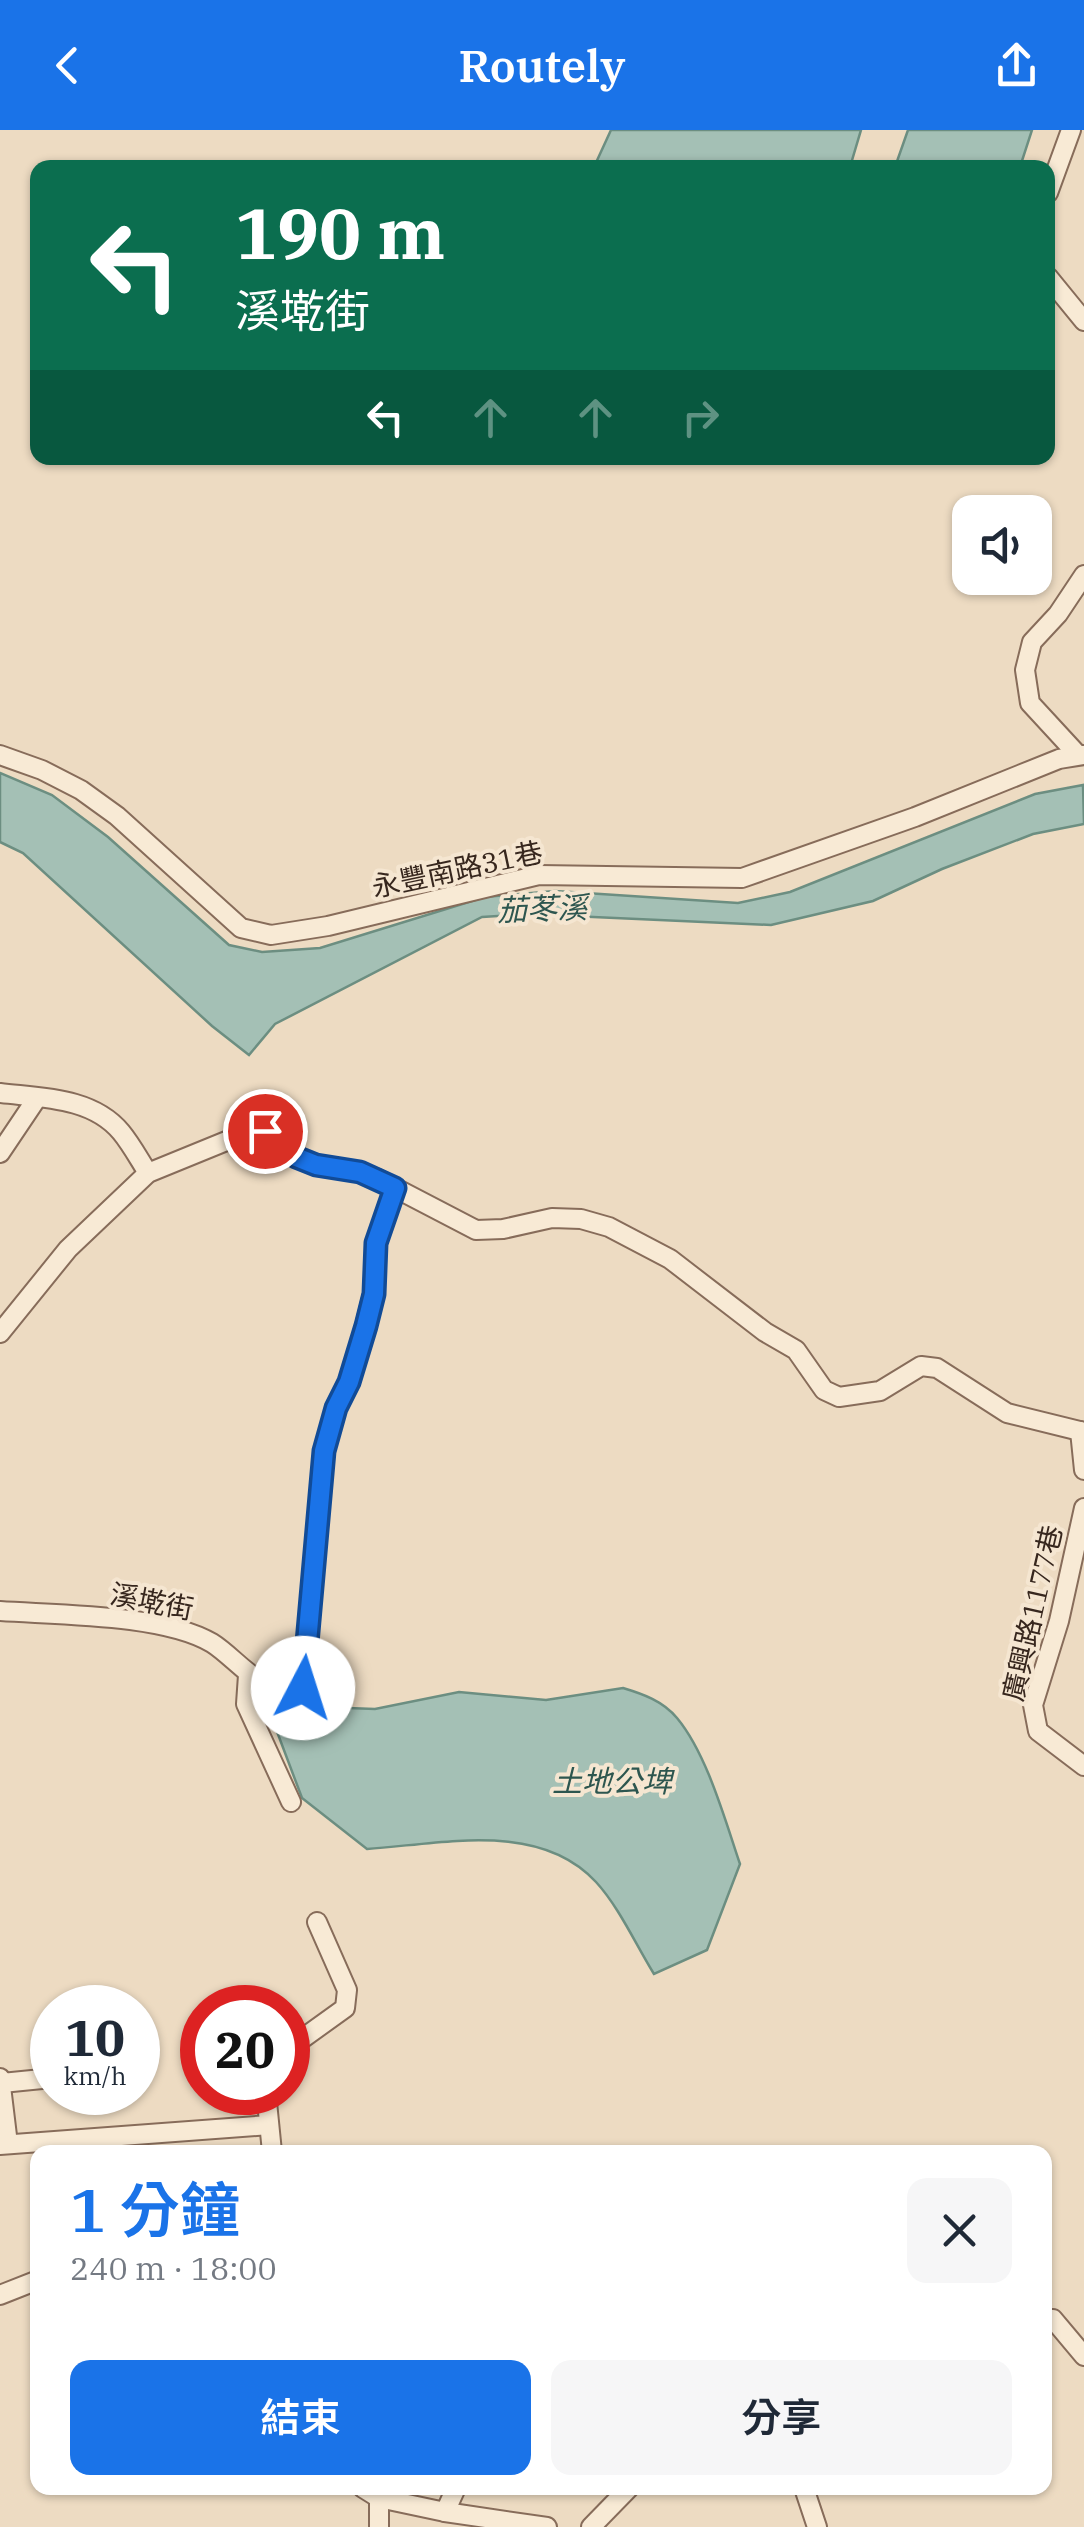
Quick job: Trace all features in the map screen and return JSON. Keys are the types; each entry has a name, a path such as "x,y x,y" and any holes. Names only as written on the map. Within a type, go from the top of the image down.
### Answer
{"street":[{"path":"1055,173 1070,130"},
{"path":"1055,286 1084,321"},
{"path":"1080,754 1030,703 1025,670 1032,642 1058,614 1084,575"},
{"name":"永豐南路31巷","path":"0,755 42,770 80,790 118,816 242,928 272,935 328,926 539,875 742,878 1080,754"},
{"path":"0,1092 81,1104 102,1114 120,1130 148,1173"},
{"path":"0,1153 38,1098"},
{"path":"0,1334 68,1250 148,1173 246,1133 265,1131 296,1157 316,1165 360,1172 476,1230 503,1229 552,1218 581,1218 609,1227 670,1259 765,1332 796,1350 824,1390 839,1398 880,1391 920,1366 937,1368 1006,1413 1082,1431 1084,1470"},
{"name":"溪墘街","path":"0,1610 167,1627 214,1644 248,1675 278,1688 303,1688 324,1451 366,1326 374,1294 376,1243 395,1188"},
{"name":"廣興路1177巷","path":"1084,1508 1060,1620 1033,1705 1038,1731 1084,1766"},
{"path":"248,1675 246,1704 291,1802"},
{"path":"310,2033 346,2008 347,1990 317,1922"},
{"path":"30,2079 1,2081 4,2144 269,2125"},
{"path":"268,2115 271,2145"},
{"path":"0,2295 30,2283"},
{"path":"1052,2320 1084,2356"},
{"path":"371,2495 379,2527"},
{"path":"379,2495 445,2512 546,2527"},
{"path":"445,2512 453,2495"},
{"path":"591,2527 622,2495"},
{"path":"806,2495 817,2527"}],"water":[{"path":"611,130 861,130 852,160 597,160"},
{"path":"908,130 1032,130 1022,160 897,160"},
{"name":"茄苳溪","path":"0,773 52,795 108,837 229,945 262,952 320,948 485,897 555,891 738,903 790,892 1035,794 1083,785 1084,824 1033,834 873,901 771,925 527,914 482,917 275,1024 249,1055 212,1026 23,853 0,842"},
{"name":"土地公埤","path":"623,1688 665,1707 688,1733 714,1788 740,1864 707,1950 654,1974 620,1914 596,1882 573,1863 547,1850 488,1840 367,1849 302,1798 267,1705 375,1709 459,1692 546,1700"}],"route":[{"path":"265,1131 296,1157 316,1165 360,1172 395,1188 380,1222 374,1294 366,1326 324,1451 303,1688"}]}
